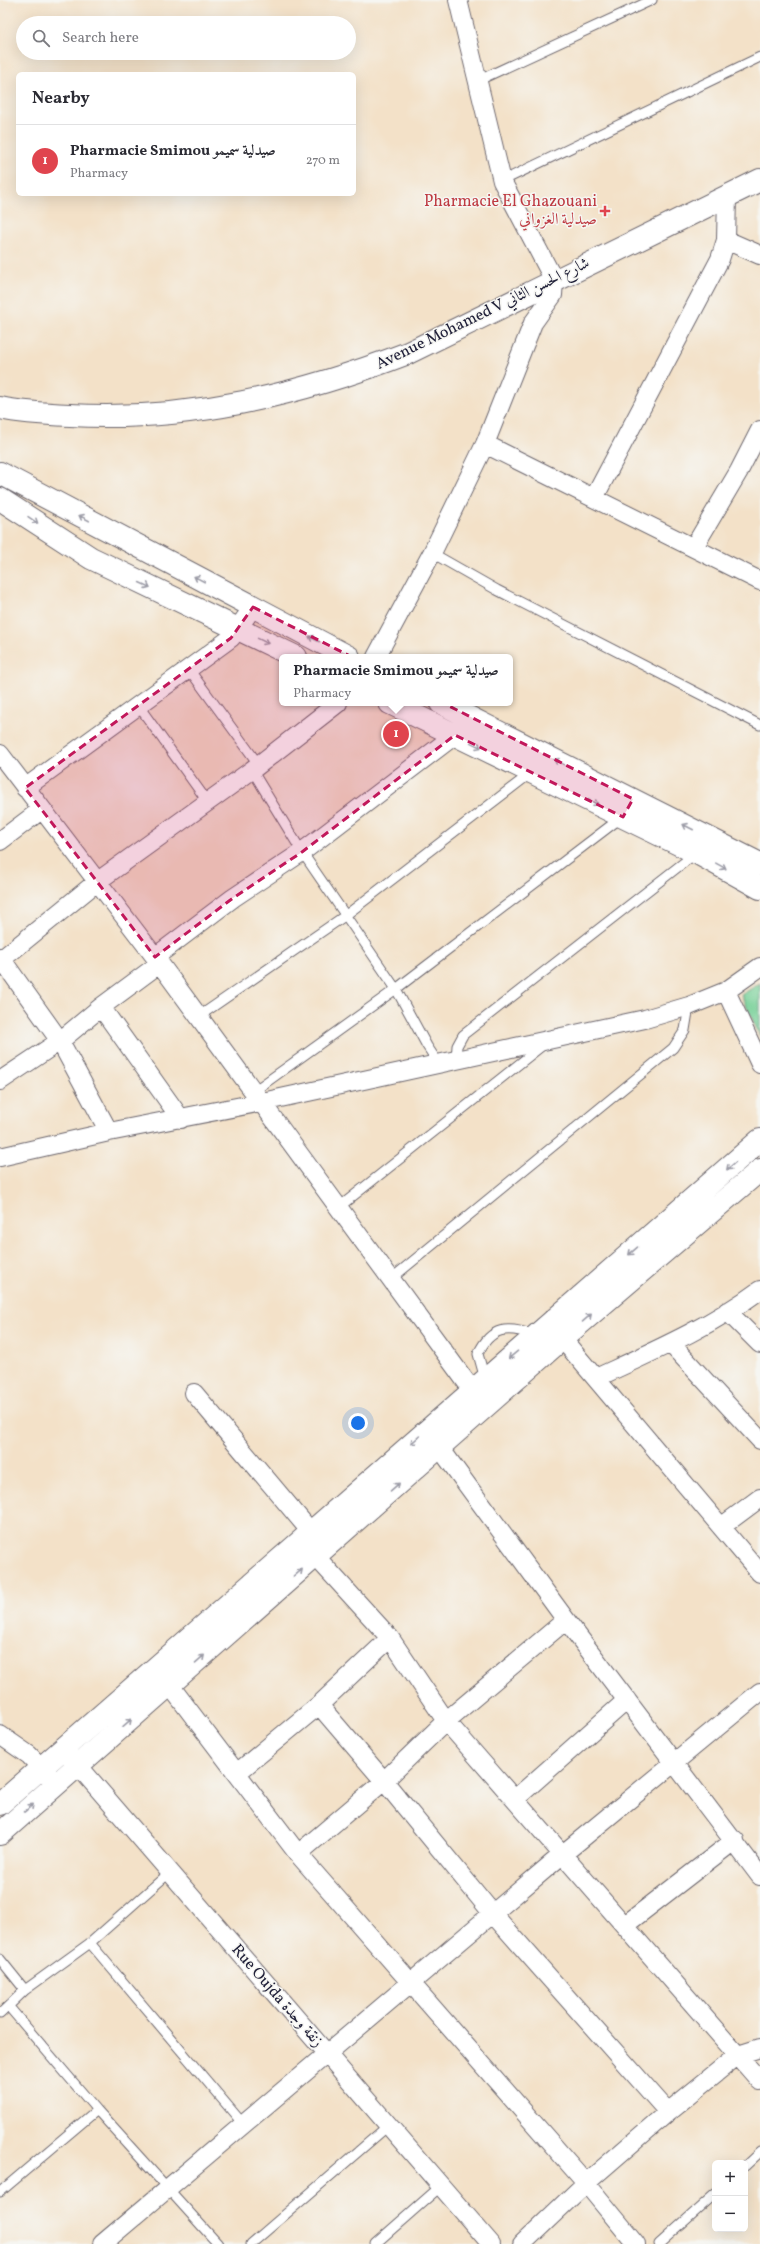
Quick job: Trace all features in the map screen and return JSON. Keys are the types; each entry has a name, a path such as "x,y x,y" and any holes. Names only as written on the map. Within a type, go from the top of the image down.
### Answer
{"main road":[{"name":"Avenue Mohamed V شارع الحسن الثاني","path":"0,409 43,414 119,416 202,410 255,401 351,375 408,353 760,180"},
{"path":"0,473 343,654"},
{"path":"0,499 91,558 290,654"},
{"path":"396,706 532,772 628,808 760,864"},
{"path":"447,706 628,808 697,853 760,888"},
{"path":"0,1834 487,1406 550,1333 760,1140"},
{"path":"0,1804 306,1537 478,1384 550,1333 760,1170"}],"street":[{"path":"378,654 432,553 485,444 533,323 553,295 554,280 502,181 458,0"},
{"path":"594,498 706,289 726,240 726,196"},
{"path":"726,240 760,255"},
{"path":"694,547 739,471 760,430"},
{"path":"485,444 760,581"},
{"path":"25,788 231,638 253,607"},
{"path":"109,1132 60,1042 1,958 98,881 255,767 334,706"},
{"path":"0,1080 60,1042 233,898 302,852 455,735 467,716"},
{"path":"0,754 41,810 98,881 157,960 391,1279 478,1384 487,1406"},
{"path":"0,841 41,810"},
{"path":"0,1157 109,1132 181,1119 258,1096 439,1064 456,1059 548,1041 645,1019 689,1006 726,991 760,966"},
{"path":"726,991 760,1064"},
{"path":"101,1007 181,1119"},
{"path":"596,1378 671,1344 728,1311 760,1290"},
{"path":"728,1311 760,1344"},
{"path":"550,1333 596,1378 760,1573"},
{"path":"671,1344 758,1435"},
{"path":"194,1393 306,1537 316,1557 390,1638 446,1721 760,2081"},
{"path":"440,1448 566,1620 674,1763 735,1840 758,1866"},
{"path":"721,1527 760,1498"},
{"path":"298,1854 384,1781 446,1721 566,1620"},
{"path":"238,1774 319,1705 390,1638"},
{"path":"156,1667 171,1684 298,1854 586,2183 636,2244"},
{"path":"102,2244 167,2187 244,2125 563,1854 760,1692"},
{"path":"514,1799 627,1700"},
{"path":"319,1705 384,1781 492,1914 668,2112"},
{"path":"0,1735 42,1767 57,1784"},
{"name":"Rue Oujda زنقة وجدة","path":"64,1748 169,1873 328,2054 491,2244"},
{"path":"625,1925 735,1840"},
{"path":"522,2244 586,2183 668,2112 738,2055 760,2048"}],"lane":[{"path":"477,81 652,0"},
{"path":"502,181 760,57"},
{"path":"432,553 497,590 760,725"},
{"path":"188,668 255,767 302,852 396,989 427,1046 439,1064"},
{"path":"138,705 208,801"},
{"path":"198,1017 346,915 532,772"},
{"path":"258,1096 628,808"},
{"path":"456,1059 457,1046 464,1035 697,853"},
{"path":"391,1279 673,1048 680,1040 685,1030 689,1006"},
{"path":"338,1208 548,1041"},
{"path":"478,1384 478,1354 483,1344 492,1334 506,1329 550,1333"},
{"path":"0,2014 26,1990 90,1942 169,1873"},
{"path":"90,1942 244,2125"},
{"path":"0,1959 26,1990"},
{"path":"9,2007 97,2110 218,2244"},
{"path":"0,2192 97,2110"},
{"path":"251,2244 389,2125"},
{"path":"748,2163 760,2152"},
{"path":"375,2244 441,2186"},
{"path":"659,2244 713,2196"}],"highlighted area":[{"path":"253,607 633,799 623,817 455,735 302,852 233,898 155,957 25,788 231,638"}],"green space":[{"path":"760,983 760,1036 741,995"}],"place":[{"name":"Pharmacie El Ghazouani صيدلية الغزواني","path":"605,211"},
{"name":"Pharmacie Smimou صيدلية سميمو","path":"396,734"}]}
